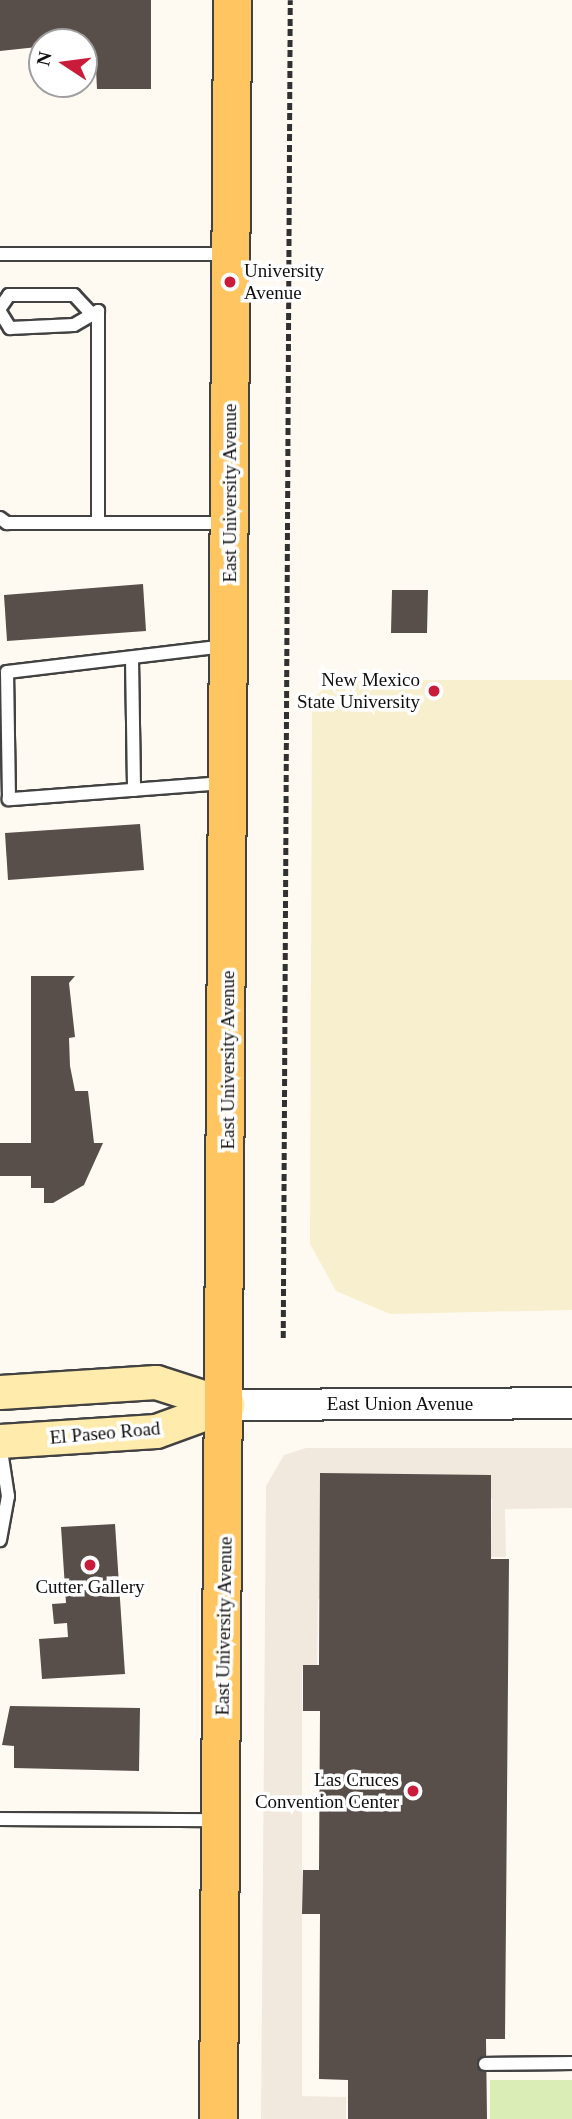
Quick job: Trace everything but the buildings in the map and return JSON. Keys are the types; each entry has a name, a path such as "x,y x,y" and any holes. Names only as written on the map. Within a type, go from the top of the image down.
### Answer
{"main road":[{"name":"East University Avenue","path":"218,2119 227,1405 232,0"},
{"path":"0,1392 156,1382 227,1405"},
{"name":"El Paseo Road","path":"0,1443 156,1431 227,1405"}],"street":[{"name":"East Union Avenue","path":"227,1405 572,1403"}],"lane":[{"path":"0,254 231,254"},
{"path":"89,311 74,295 9,295 0,310 10,328 74,325 89,311 98,311 98,523"},
{"path":"0,518 36,523 230,523"},
{"path":"228,783 9,799 7,672 132,659 230,645"},
{"path":"132,659 134,790"},
{"path":"0,1443 8,1496 0,1541"},
{"path":"0,1819 222,1820"},
{"path":"485,2064 572,2063"}],"path":[{"path":"283,1338 290,0"}],"shaded area":[{"path":"364,680 572,680 572,1310 390,1314 336,1291 310,1244 312,699 326,687"},
{"path":"306,1448 572,1448 572,1508 505,1509 506,1557 491,1557 492,1499 379,1500 335,1599 318,1599 317,1666 302,1666 302,2096 346,2097 346,2119 261,2119 266,1486 284,1455"}],"green space":[{"path":"490,2080 572,2080 572,2119 490,2119"}],"place":[{"name":"University Avenue","path":"230,282"},
{"name":"New Mexico State University","path":"434,691"},
{"name":"Cutter Gallery","path":"90,1565"},
{"name":"Las Cruces Convention Center","path":"413,1791"}]}
